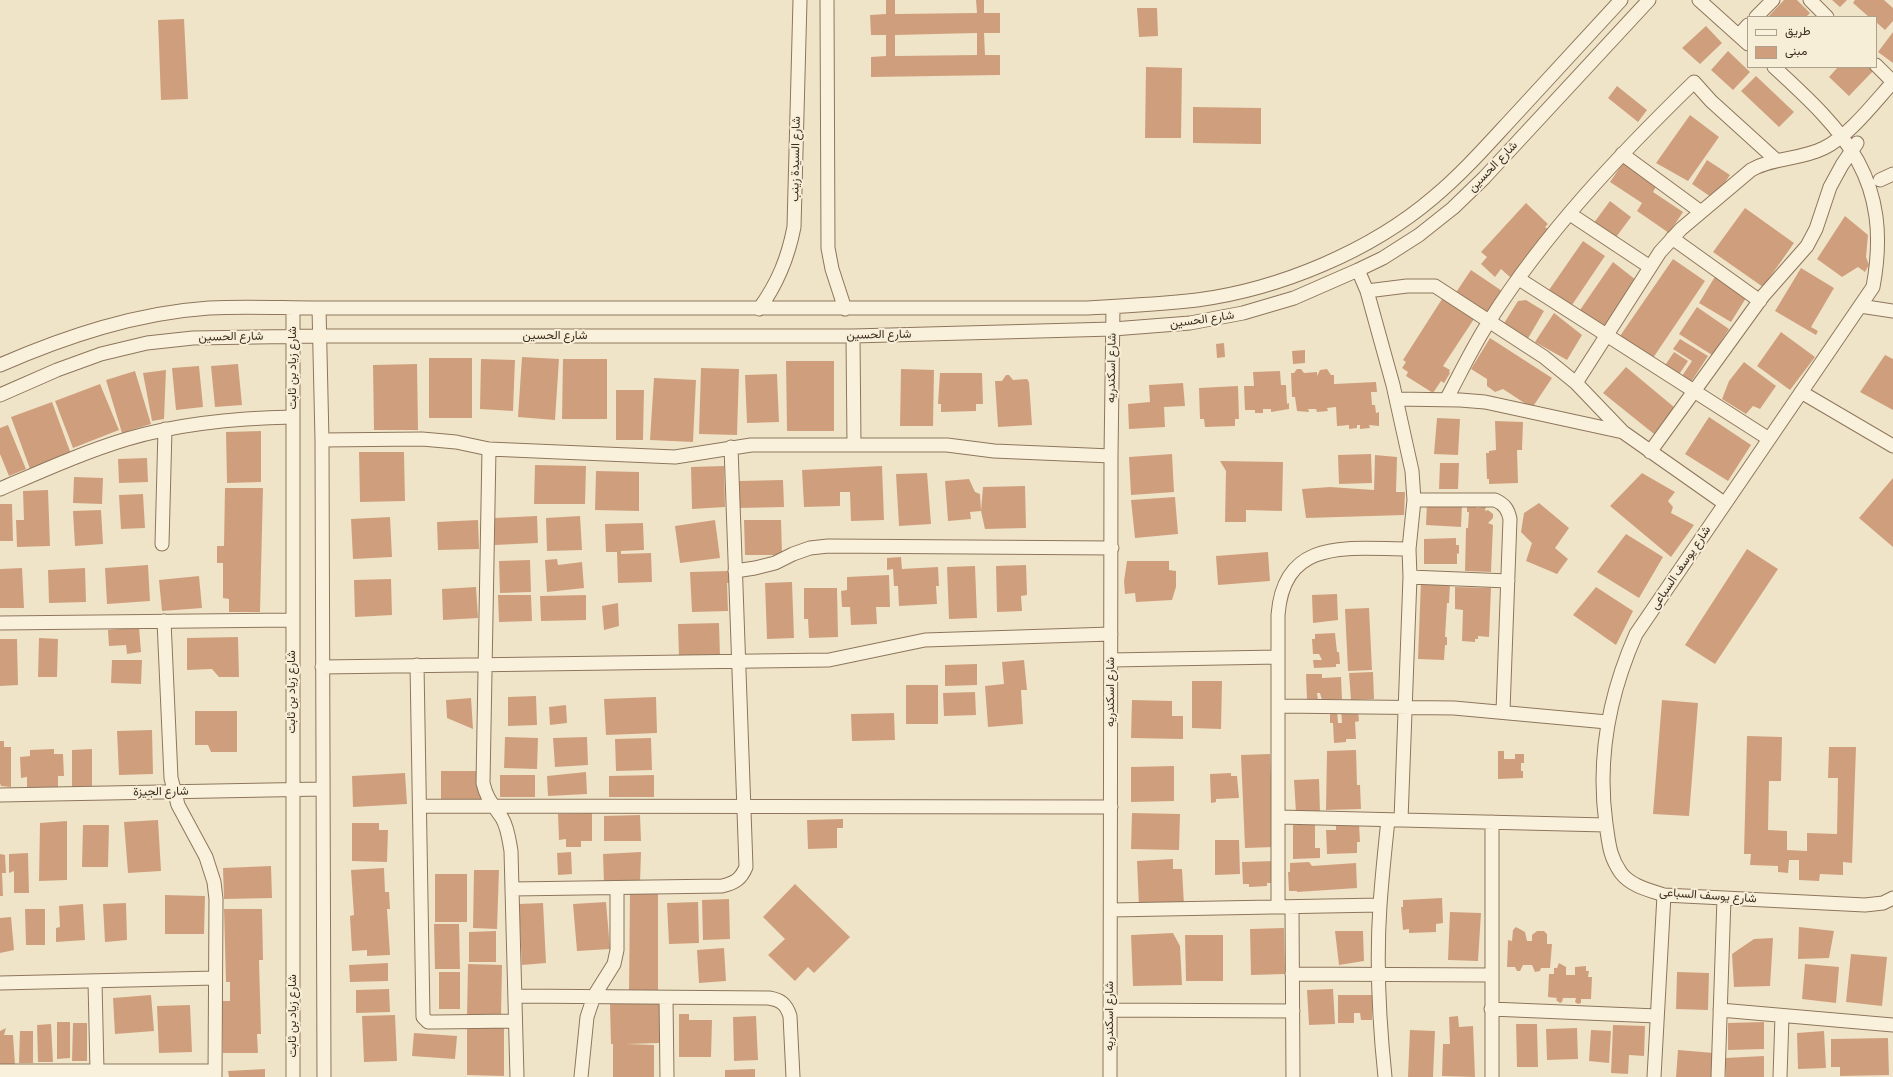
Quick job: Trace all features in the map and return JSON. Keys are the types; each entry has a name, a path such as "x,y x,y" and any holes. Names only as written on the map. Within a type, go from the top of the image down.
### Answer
{"street":[{"name":"شارع السيدة زينب","path":"759,309 772,291 782,271 790,250 794,227 800,0"},
{"path":"827,0 828,248 834,275 845,309"},
{"name":"شارع الحسين","path":"0,366 43,347 83,332 124,321 166,313 208,308 260,306 292,308 759,309 1113,307 1198,300 1282,280 1324,265 1362,246 1400,223 1434,197 1469,165 1621,0"},
{"name":"شارع الحسين","path":"0,395 57,370 101,354 147,343 193,338 293,336 853,336 1113,329 1190,323 1243,314 1294,298 1358,270 1383,258 1419,235 1453,208 1484,178 1649,0"},
{"path":"1699,0 1743,39 1747,28"},
{"path":"1757,16 1773,0"},
{"path":"1810,0 1826,16"},
{"path":"1576,383 1650,267 1672,238 1751,170 1762,163 1775,159 1801,157 1819,150 1846,133 1893,82 1877,66"},
{"name":"شارع يوسف السباعى","path":"1775,68 1846,133 1870,161 1880,180 1887,209 1887,245 1882,267 1873,287 1724,503 1636,634 1621,672 1607,722 1602,780 1603,805 1610,854 1622,874 1641,888 1664,895 1865,905 1883,903 1893,898"},
{"path":"1446,400 1489,321 1536,254 1622,154 1694,82 1708,98 1775,159"},
{"path":"1650,452 1760,301 1807,246 1816,229 1830,187 1856,143"},
{"path":"1622,154 1701,212"},
{"path":"1469,165 1484,178"},
{"path":"1880,180 1893,174"},
{"path":"1570,214 1650,267"},
{"path":"1672,238 1760,301"},
{"path":"1358,270 1367,291 1407,443 1412,472 1414,500 1409,548 1410,577 1405,706 1394,820 1380,905 1379,975 1385,1077"},
{"path":"1519,279 1769,439"},
{"path":"1367,291 1407,286 1435,286 1533,349 1576,383 1623,432 1724,503"},
{"path":"1860,306 1893,311"},
{"name":"شارع اسكندريه","path":"1110,1077 1111,456 1113,307"},
{"name":"شارع زياد بن ثابت","path":"292,308 293,1077"},
{"path":"319,308 322,440 324,1077"},
{"path":"853,336 854,445"},
{"path":"1801,392 1893,446"},
{"path":"1396,399 1486,402 1623,432"},
{"path":"0,489 91,451 165,429 207,422 250,418 293,417"},
{"path":"162,544 165,429"},
{"path":"322,440 422,439 456,442 490,449 675,457 751,445 947,445 994,451 1111,456"},
{"path":"512,889 722,886 733,884 742,877 746,867 731,448"},
{"path":"490,449 484,783 486,795 492,806 502,818 509,834 517,1077"},
{"path":"1414,500 1495,500 1503,503 1508,510 1510,519 1503,712"},
{"path":"735,571 775,563 810,548 828,546 1112,548"},
{"path":"1278,907 1279,599 1285,583 1298,566 1307,558 1322,551 1339,549 1409,548"},
{"path":"1410,577 1508,582"},
{"path":"0,623 292,620"},
{"path":"0,1071 97,1071 130,1074 215,1074 216,899 214,882 206,857 174,792 171,778 164,621"},
{"path":"322,667 829,660 925,640 1111,634"},
{"path":"1111,660 1278,657"},
{"path":"418,665 423,1017 428,1022 515,1021"},
{"path":"1279,706 1405,706 1503,712 1607,722"},
{"name":"شارع الجيزة","path":"0,795 322,789"},
{"path":"421,806 1111,807"},
{"path":"1279,817 1606,825"},
{"path":"1492,822 1492,1077"},
{"path":"581,1077 587,1017 594,996 614,964 617,950 617,888"},
{"path":"1654,1077 1664,895"},
{"path":"1718,1077 1724,898"},
{"path":"1110,910 1380,905"},
{"path":"1292,907 1293,1077"},
{"path":"1292,974 1491,975"},
{"path":"0,983 215,978"},
{"path":"95,981 97,1071"},
{"path":"515,996 769,998 779,1000 787,1006 790,1016 792,1077"},
{"path":"666,998 668,1077"},
{"path":"1491,1009 1657,1016"},
{"path":"1110,1010 1292,1011"},
{"path":"1720,1010 1893,1024"},
{"path":"1780,1077 1782,1016"}],"building":[{"path":"886,0 895,0 895,14 977,13 976,0 984,0 984,13 1000,13 1000,33 984,33 985,55 1000,55 1000,75 871,77 871,57 886,56 886,35 871,35 870,15 886,14","holes":["977,33 977,55 895,56 895,35"]},
{"path":"1784,0 1797,0 1810,13 1807,16 1769,16"},
{"path":"1832,0 1847,0 1840,7"},
{"path":"1855,0 1884,0 1893,8 1893,21 1885,30 1877,23 1877,16 1868,16 1853,3"},
{"path":"1137,8 1157,8 1158,36 1139,37"},
{"path":"184,19 188,99 161,100 158,20"},
{"path":"1706,26 1722,43 1700,64 1682,48"},
{"path":"1893,32 1893,63 1878,52"},
{"path":"1728,51 1750,72 1733,90 1711,70"},
{"path":"1146,67 1182,68 1181,138 1145,138"},
{"path":"1837,68 1872,68 1874,70 1849,96 1829,77"},
{"path":"1756,76 1794,112 1779,127 1741,91"},
{"path":"1617,86 1647,110 1638,122 1608,98"},
{"path":"1193,107 1261,108 1261,144 1193,143"},
{"path":"1690,115 1719,137 1688,181 1656,163"},
{"path":"1707,160 1730,175 1714,199 1692,184"},
{"path":"1623,163 1657,185 1653,192 1683,212 1669,233 1637,211 1642,203 1610,182"},
{"path":"1610,201 1631,217 1614,240 1593,224"},
{"path":"1526,203 1548,224 1545,227 1553,233 1511,278 1501,269 1495,277 1481,264 1487,257 1481,252"},
{"path":"1745,208 1794,243 1763,287 1713,252"},
{"path":"1845,216 1868,235 1866,257 1869,265 1865,272 1858,267 1842,277 1817,259"},
{"path":"1583,241 1605,256 1572,305 1549,290"},
{"path":"1673,259 1705,281 1653,358 1620,336"},
{"path":"1613,262 1636,280 1607,328 1580,310"},
{"path":"1801,268 1834,288 1811,327 1818,331 1816,335 1775,311"},
{"path":"1471,270 1502,291 1484,318 1453,297"},
{"path":"1716,275 1746,298 1731,322 1699,303"},
{"path":"1442,299 1474,319 1443,366 1450,370 1450,373 1444,383 1441,381 1433,393 1406,376 1408,372 1402,368 1406,362 1403,360"},
{"path":"1526,300 1544,311 1527,340 1503,325 1518,301"},
{"path":"1697,307 1729,329 1712,355 1679,334"},
{"path":"1554,313 1582,335 1567,360 1535,342"},
{"path":"1781,332 1815,357 1790,390 1757,366"},
{"path":"1490,338 1552,378 1532,408 1503,389 1495,392 1487,386 1487,379 1471,369"},
{"path":"1680,339 1708,356 1689,385 1680,379 1692,361 1673,349"},
{"path":"1224,343 1225,357 1217,358 1216,344"},
{"path":"1305,350 1305,363 1293,364 1292,351"},
{"path":"1674,352 1688,361 1676,379 1662,370"},
{"path":"1885,355 1893,359 1893,410 1860,392"},
{"path":"522,357 559,359 555,420 518,417"},
{"path":"429,358 472,358 472,418 429,418"},
{"path":"481,359 515,360 513,411 480,409"},
{"path":"563,359 607,359 607,419 562,419"},
{"path":"786,361 834,361 834,431 787,431"},
{"path":"1744,362 1776,386 1760,409 1753,406 1746,414 1722,399 1729,381"},
{"path":"238,364 242,405 215,407 211,366"},
{"path":"417,364 418,430 374,430 373,365"},
{"path":"199,366 203,407 176,410 172,368"},
{"path":"1626,367 1674,407 1654,434 1603,393"},
{"path":"701,368 739,369 737,435 699,434"},
{"path":"901,369 934,370 933,426 900,426"},
{"path":"1297,369 1301,369 1304,373 1317,372 1317,376 1320,370 1327,369 1331,375 1334,375 1334,384 1376,382 1377,392 1371,392 1372,405 1375,405 1376,413 1379,412 1379,426 1369,425 1370,428 1360,429 1360,425 1357,425 1357,428 1349,429 1349,425 1337,426 1336,407 1327,408 1328,411 1317,412 1316,409 1308,409 1309,412 1297,411 1295,397 1292,397 1291,373 1294,373"},
{"path":"166,370 164,419 152,421 143,373"},
{"path":"135,371 151,424 122,433 106,380"},
{"path":"1280,371 1281,385 1286,385 1287,404 1289,403 1289,409 1271,412 1271,409 1263,409 1263,413 1255,413 1255,410 1245,410 1244,386 1254,386 1253,372"},
{"path":"940,373 982,373 983,404 976,404 976,411 941,412 941,404 938,404"},
{"path":"777,374 779,422 747,423 745,375"},
{"path":"1006,375 1009,375 1013,380 1027,379 1029,382 1032,425 998,427 995,381 1002,381"},
{"path":"654,378 696,380 693,442 650,440"},
{"path":"1183,383 1185,406 1164,407 1165,427 1129,429 1128,404 1150,402 1149,385"},
{"path":"100,384 119,430 73,448 55,401"},
{"path":"1238,386 1239,419 1235,419 1235,426 1205,427 1204,419 1200,419 1199,388"},
{"path":"616,390 644,390 643,440 616,440"},
{"path":"52,402 71,454 30,469 11,417"},
{"path":"1709,417 1751,445 1728,481 1685,454"},
{"path":"1437,418 1460,419 1458,455 1434,454"},
{"path":"1495,421 1523,422 1522,450 1517,450 1518,483 1489,484 1489,479 1487,479 1486,453 1496,450"},
{"path":"8,425 26,469 9,476 0,454 0,428"},
{"path":"261,431 261,482 227,483 226,432"},
{"path":"359,452 404,452 405,501 360,502"},
{"path":"1172,454 1174,492 1131,495 1129,457"},
{"path":"1371,454 1372,483 1339,484 1338,455"},
{"path":"1375,455 1397,457 1396,492 1405,492 1404,515 1306,518 1302,489 1330,487 1374,490"},
{"path":"147,458 148,482 119,483 118,459"},
{"path":"1220,461 1283,462 1282,511 1246,510 1246,522 1225,522 1226,471"},
{"path":"1440,463 1459,463 1458,489 1439,489"},
{"path":"535,465 586,466 585,504 534,504"},
{"path":"724,466 725,507 692,509 691,467"},
{"path":"882,466 884,520 851,521 850,492 840,492 840,506 804,507 802,470"},
{"path":"596,471 639,472 639,511 595,510"},
{"path":"927,473 931,524 899,526 896,474"},
{"path":"1642,473 1675,492 1668,501 1673,507 1671,513 1694,525 1671,557 1610,506"},
{"path":"74,477 103,478 102,504 73,503"},
{"path":"1893,478 1893,547 1859,518"},
{"path":"969,479 975,492 980,494 981,511 970,512 971,519 948,521 945,481"},
{"path":"783,480 784,507 740,508 739,481"},
{"path":"1025,486 1026,528 985,529 981,511 983,487"},
{"path":"225,488 263,488 260,612 229,612 229,599 223,598 223,563 217,563 217,546 224,546"},
{"path":"48,490 50,546 17,547 16,520 24,520 23,491"},
{"path":"143,494 145,528 121,529 119,495"},
{"path":"1175,497 1178,534 1135,538 1131,500"},
{"path":"1427,502 1462,504 1461,527 1426,525"},
{"path":"1467,503 1476,504 1477,508 1486,506 1485,511 1488,510 1493,514 1493,518 1488,523 1493,525 1491,572 1465,571 1466,528 1468,528 1469,512 1467,512"},
{"path":"1539,503 1569,528 1555,548 1568,559 1557,574 1526,561 1532,543 1521,532 1524,513"},
{"path":"0,504 12,504 13,541 0,541"},
{"path":"101,510 103,544 75,546 73,511"},
{"path":"537,516 538,543 495,545 494,518"},
{"path":"580,516 582,550 547,551 546,518"},
{"path":"390,517 392,557 353,559 351,519"},
{"path":"478,520 479,549 438,550 437,522"},
{"path":"715,520 720,558 680,563 675,526"},
{"path":"744,520 781,520 782,555 745,555"},
{"path":"643,523 644,550 621,551 621,554 651,553 652,582 618,583 617,552 606,552 605,524"},
{"path":"1626,534 1663,557 1639,598 1597,572"},
{"path":"1456,538 1456,545 1459,545 1457,564 1424,564 1424,539"},
{"path":"1747,549 1778,569 1715,664 1685,645"},
{"path":"1268,552 1270,581 1218,585 1216,556"},
{"path":"901,557 902,569 938,567 939,586 936,586 937,604 899,606 898,586 894,586 893,569 887,570 887,558"},
{"path":"557,559 558,565 582,562 584,588 547,592 545,560"},
{"path":"530,560 531,592 500,593 499,561"},
{"path":"1127,561 1169,561 1169,570 1176,571 1176,587 1172,600 1136,602 1135,593 1125,594 1124,581"},
{"path":"148,565 150,601 107,604 105,568"},
{"path":"1026,565 1027,595 1021,596 1022,611 997,612 996,566"},
{"path":"975,566 977,618 949,619 947,567"},
{"path":"22,568 24,608 0,608 0,569"},
{"path":"85,568 86,602 49,603 48,570"},
{"path":"729,571 730,583 727,583 728,611 692,612 690,572"},
{"path":"889,575 890,607 876,607 877,624 851,625 850,607 842,607 841,591 847,590 847,577"},
{"path":"199,576 202,608 162,611 159,580"},
{"path":"391,579 392,615 355,617 354,580"},
{"path":"1421,580 1450,584 1449,603 1447,603 1445,637 1447,637 1447,645 1445,645 1444,660 1418,659"},
{"path":"792,582 794,638 767,639 765,583"},
{"path":"476,587 478,618 443,620 442,589"},
{"path":"1455,587 1491,588 1489,637 1478,636 1478,639 1475,639 1475,642 1462,641 1463,610 1455,609"},
{"path":"1596,587 1633,611 1616,645 1573,615"},
{"path":"804,588 837,588 838,637 809,638 808,619 804,619"},
{"path":"1337,594 1338,620 1313,623 1312,595"},
{"path":"498,595 531,595 532,621 499,622"},
{"path":"586,595 586,620 541,621 540,596"},
{"path":"618,603 619,626 604,630 602,606"},
{"path":"1369,608 1372,670 1348,671 1345,609"},
{"path":"719,623 720,657 679,658 678,624"},
{"path":"139,627 141,652 127,654 126,645 109,646 108,630"},
{"path":"1335,633 1340,664 1336,664 1336,667 1314,668 1313,660 1322,660 1319,654 1313,654 1312,639 1315,639 1315,634"},
{"path":"238,637 239,677 219,677 212,669 187,670 187,638"},
{"path":"39,638 58,639 57,677 38,677"},
{"path":"0,639 17,639 18,685 0,686"},
{"path":"112,660 142,660 141,684 111,683"},
{"path":"1024,660 1027,690 1021,690 1023,724 988,727 985,686 1004,684 1002,662"},
{"path":"977,664 977,685 945,686 945,665"},
{"path":"1373,672 1374,699 1351,700 1349,673"},
{"path":"1306,674 1322,674 1322,678 1341,677 1342,699 1322,700 1320,693 1317,693 1318,700 1307,700"},
{"path":"1192,681 1222,681 1221,729 1192,728"},
{"path":"906,685 938,685 938,724 906,724"},
{"path":"975,692 976,715 944,716 943,693"},
{"path":"536,696 537,725 508,726 508,697"},
{"path":"656,697 657,733 606,735 604,699"},
{"path":"471,698 473,729 447,718 446,700"},
{"path":"1132,700 1172,701 1172,716 1183,716 1183,739 1131,738"},
{"path":"1662,700 1698,703 1689,816 1653,814"},
{"path":"566,705 567,723 550,725 549,707"},
{"path":"1358,709 1359,721 1355,722 1356,739 1346,739 1346,742 1334,743 1333,723 1330,723 1330,711 1337,710 1338,723 1342,723 1341,710"},
{"path":"195,711 237,711 237,752 211,752 208,745 195,745"},
{"path":"894,713 895,740 852,741 851,714"},
{"path":"152,730 153,774 119,775 117,731"},
{"path":"1747,736 1782,737 1781,781 1769,781 1768,830 1787,831 1787,850 1807,851 1807,833 1837,834 1838,778 1828,778 1829,747 1856,747 1852,863 1843,862 1843,875 1820,874 1819,881 1799,880 1799,860 1789,860 1788,873 1778,872 1778,866 1750,865 1751,854 1744,854"},
{"path":"505,737 538,738 537,769 504,768"},
{"path":"587,737 588,765 555,767 553,738"},
{"path":"651,738 652,770 616,771 615,739"},
{"path":"0,741 4,741 4,747 11,747 11,787 1,786 0,783"},
{"path":"54,749 54,754 63,754 64,776 58,776 58,788 27,790 27,777 21,778 20,757 30,756 30,750"},
{"path":"92,749 92,789 72,791 72,750"},
{"path":"1356,750 1357,785 1360,785 1361,809 1326,810 1327,751"},
{"path":"1498,751 1504,751 1504,759 1515,759 1515,754 1524,754 1524,763 1521,763 1523,778 1498,779"},
{"path":"1270,754 1274,847 1245,848 1241,755"},
{"path":"1174,766 1174,801 1131,802 1131,767"},
{"path":"441,771 482,771 482,800 441,801"},
{"path":"586,772 587,794 548,796 547,776"},
{"path":"405,773 407,804 353,807 352,776"},
{"path":"1231,773 1231,776 1237,776 1239,798 1216,799 1216,802 1211,803 1210,774"},
{"path":"500,775 535,775 535,797 500,797"},
{"path":"654,775 654,797 609,797 609,776"},
{"path":"1319,779 1320,812 1296,813 1294,780"},
{"path":"592,813 592,841 581,841 581,847 566,847 566,839 559,840 558,814"},
{"path":"1132,813 1180,814 1179,850 1131,849"},
{"path":"640,815 641,841 604,841 604,816"},
{"path":"843,819 843,828 837,828 837,848 808,849 807,820"},
{"path":"158,820 161,871 128,873 124,822"},
{"path":"67,821 67,880 39,881 40,823"},
{"path":"352,823 379,823 379,830 388,830 387,862 352,861"},
{"path":"1359,824 1360,842 1357,842 1357,853 1327,854 1326,830 1336,830 1336,825"},
{"path":"83,825 109,825 108,867 82,867"},
{"path":"1293,825 1315,825 1315,848 1320,848 1320,858 1293,859"},
{"path":"1215,840 1239,840 1240,874 1215,875"},
{"path":"571,852 572,874 558,875 557,853"},
{"path":"641,852 640,883 604,884 603,854"},
{"path":"28,853 29,893 14,893 14,871 9,873 9,854"},
{"path":"0,854 5,855 6,873 2,873 3,896 0,896"},
{"path":"1173,859 1173,869 1182,869 1184,905 1139,907 1137,861"},
{"path":"1275,861 1276,883 1267,883 1267,886 1249,887 1249,884 1243,884 1242,862"},
{"path":"1309,862 1312,866 1356,863 1357,888 1297,892 1289,891 1288,872 1290,872 1290,863"},
{"path":"271,866 272,898 224,899 223,868"},
{"path":"384,868 385,892 389,892 390,909 387,909 390,955 367,956 367,950 352,951 350,916 354,915 351,870"},
{"path":"474,870 499,870 497,929 473,928"},
{"path":"435,874 467,874 467,922 435,922"},
{"path":"795,884 850,937 814,973 808,967 795,981 768,955 785,939 763,917"},
{"path":"630,892 658,892 658,994 629,993"},
{"path":"165,895 205,896 204,934 165,934"},
{"path":"1442,898 1443,923 1436,924 1436,932 1409,933 1409,929 1403,930 1401,907 1403,907 1403,900"},
{"path":"729,899 730,939 703,940 702,900"},
{"path":"606,902 610,949 577,951 573,904"},
{"path":"698,902 699,943 669,944 667,903"},
{"path":"126,903 127,940 105,942 103,904"},
{"path":"543,903 546,963 522,965 519,904"},
{"path":"83,904 85,940 56,942 56,928 60,927 59,906"},
{"path":"25,909 45,909 45,945 26,945"},
{"path":"224,909 262,909 263,960 259,960 261,1034 257,1034 258,1053 223,1053 222,1001 230,1001 230,982 226,982"},
{"path":"1450,912 1481,913 1478,961 1448,960"},
{"path":"11,917 14,950 0,953 0,918"},
{"path":"434,924 459,924 460,969 435,969"},
{"path":"1516,927 1525,932 1527,941 1532,941 1532,935 1537,931 1544,931 1547,934 1547,944 1552,944 1550,968 1541,968 1540,971 1535,972 1532,965 1523,965 1520,971 1517,971 1515,967 1507,967 1508,940 1512,941 1513,930"},
{"path":"1799,927 1834,931 1829,958 1798,959"},
{"path":"1284,928 1285,974 1251,975 1250,929"},
{"path":"496,931 496,962 469,962 469,932"},
{"path":"1335,931 1363,931 1364,961 1339,965"},
{"path":"1173,933 1180,946 1182,985 1133,986 1131,935"},
{"path":"1185,935 1223,935 1223,981 1186,981"},
{"path":"1773,938 1770,986 1734,987 1732,954 1754,939"},
{"path":"724,948 726,981 699,983 697,950"},
{"path":"1851,954 1887,957 1882,1006 1846,1002"},
{"path":"388,963 388,981 350,982 349,965"},
{"path":"1559,963 1566,967 1566,975 1575,975 1575,967 1586,966 1586,971 1589,971 1588,977 1592,977 1591,999 1581,999 1581,1003 1578,1004 1575,1002 1576,998 1563,998 1562,1002 1560,1003 1556,1000 1557,998 1548,997 1549,974 1554,974 1554,968 1557,968"},
{"path":"468,964 502,965 501,1017 467,1017"},
{"path":"1805,964 1839,967 1836,1003 1802,999"},
{"path":"439,972 460,972 460,1009 439,1009"},
{"path":"1677,972 1709,973 1708,1010 1676,1009"},
{"path":"389,989 390,1012 356,1013 356,990"},
{"path":"1333,989 1335,1024 1309,1025 1307,990"},
{"path":"151,995 154,1031 115,1034 113,998"},
{"path":"1338,995 1372,995 1372,1020 1361,1020 1360,1013 1354,1013 1354,1023 1338,1023"},
{"path":"659,1003 659,1043 627,1044 654,1045 654,1077 613,1077 613,1044 611,1044 610,1004"},
{"path":"190,1005 192,1052 159,1053 157,1006"},
{"path":"679,1014 689,1014 689,1020 712,1020 711,1057 679,1057"},
{"path":"395,1015 397,1061 364,1062 362,1016"},
{"path":"756,1016 758,1060 734,1061 733,1017"},
{"path":"1458,1016 1459,1027 1473,1026 1475,1077 1442,1076 1443,1044 1450,1044 1449,1017"},
{"path":"57,1022 70,1022 70,1058 57,1059"},
{"path":"1764,1022 1764,1049 1728,1050 1728,1023"},
{"path":"73,1023 87,1023 87,1061 72,1061"},
{"path":"51,1024 53,1062 38,1062 37,1025"},
{"path":"1516,1024 1537,1024 1538,1067 1517,1067"},
{"path":"1613,1025 1645,1026 1644,1056 1629,1055 1628,1074 1611,1073"},
{"path":"6,1028 4,1035 13,1035 15,1065 0,1066 0,1031"},
{"path":"467,1028 504,1028 504,1076 467,1075"},
{"path":"1577,1028 1578,1059 1547,1060 1546,1029"},
{"path":"1410,1030 1435,1031 1433,1077 1408,1077"},
{"path":"1591,1030 1611,1031 1609,1063 1589,1061"},
{"path":"20,1031 33,1031 33,1063 19,1063"},
{"path":"1824,1031 1826,1068 1798,1069 1797,1033"},
{"path":"414,1033 457,1036 455,1059 412,1056"},
{"path":"1888,1038 1889,1075 1840,1076 1840,1067 1831,1067 1831,1039"},
{"path":"1678,1050 1714,1053 1711,1077 1676,1077"},
{"path":"1764,1056 1764,1077 1726,1077 1725,1058"},
{"path":"265,1069 265,1077 229,1077 228,1071"},
{"path":"755,1069 755,1077 725,1077 725,1070"}]}
